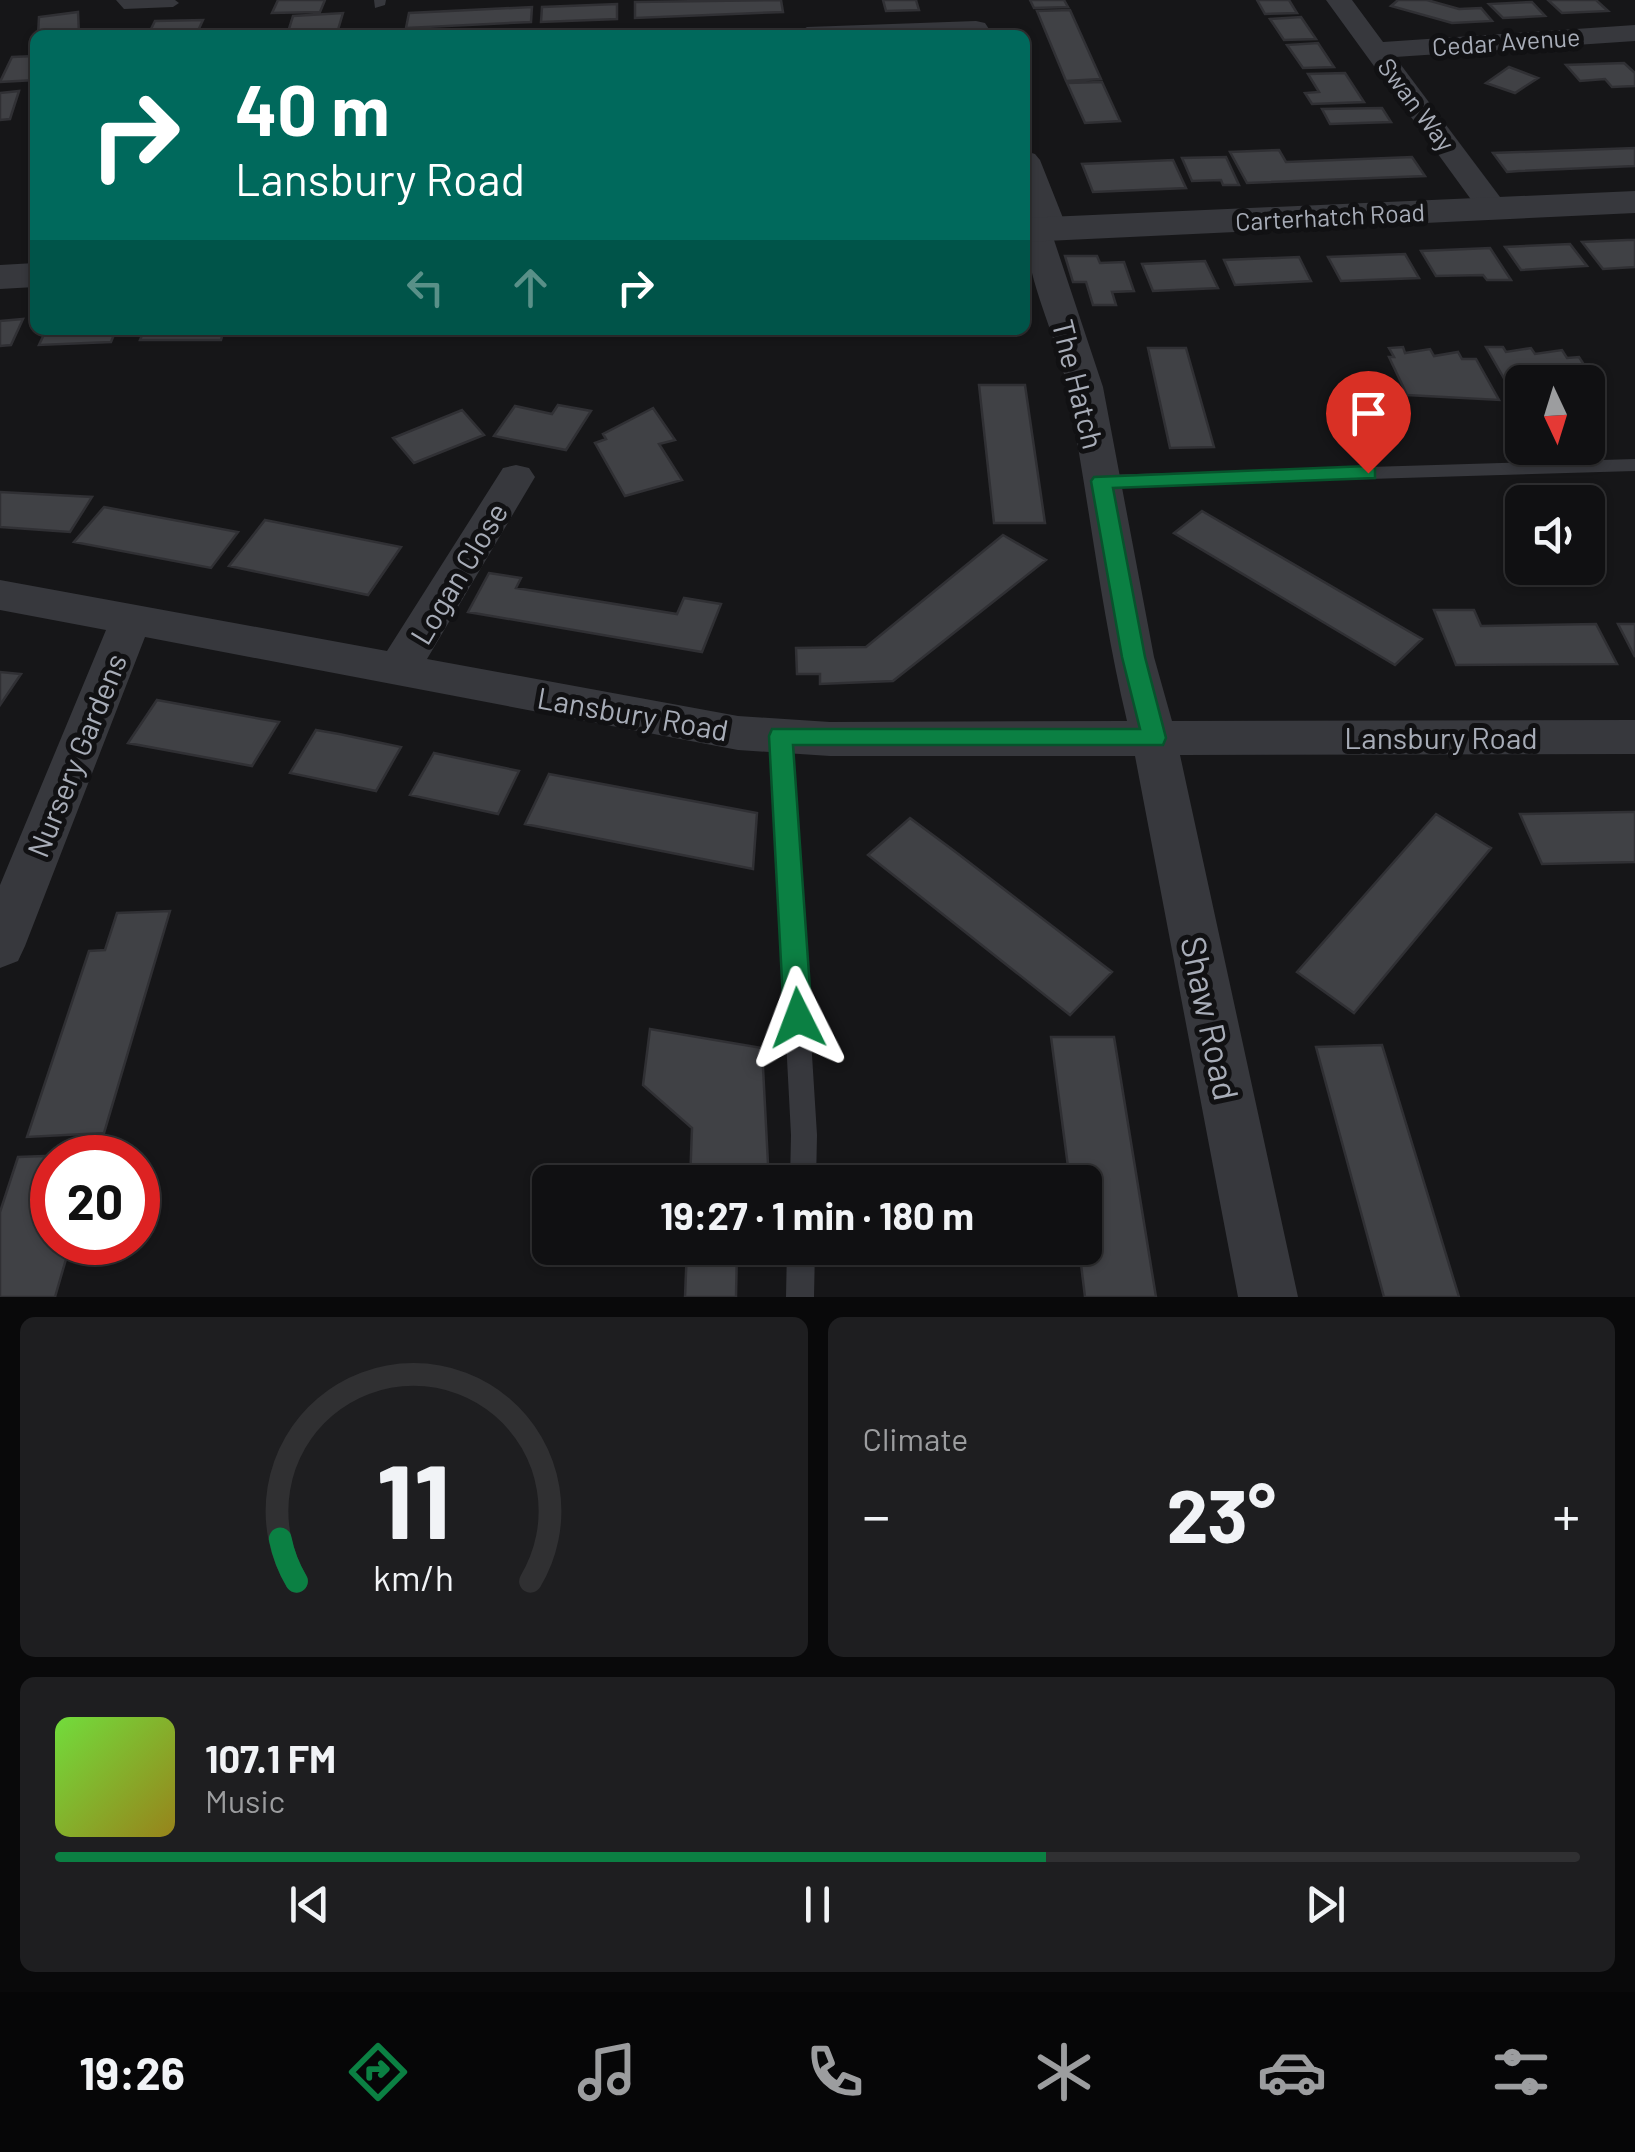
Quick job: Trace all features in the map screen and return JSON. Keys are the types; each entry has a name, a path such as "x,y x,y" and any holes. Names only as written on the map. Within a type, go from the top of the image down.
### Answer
{"street":[{"path":"966,0 976,30"},
{"name":"Swan Way","path":"1339,0 1494,209"},
{"name":"Cedar Avenue","path":"1376,50 1635,32"},
{"name":"The Hatch","path":"1030,173 1047,218 1030,230 1085,387 1134,657 1154,738"},
{"name":"Carterhatch Road","path":"1030,230 1635,202"},
{"path":"0,277 30,275"},
{"name":"Logan Close","path":"399,668 516,477"},
{"name":"Lansbury Road","path":"0,595 738,733 1154,738 1635,737"},
{"name":"Nursery Gardens","path":"0,946 130,620"},
{"name":"Shaw Road","path":"1154,738 1268,1297"}],"lane":[{"path":"122,0 124,5 173,3"},
{"name":"The Hatch","path":"1101,481 1635,465"},
{"path":"781,736 803,1165"},
{"path":"800,1297 801,1265"}],"building":[{"path":"278,0 325,0 320,12 272,13"},
{"path":"781,0 783,12 635,18 635,2"},
{"path":"883,0 916,0 919,10 886,11"},
{"path":"1030,0 1064,0 1068,7 1034,8"},
{"path":"1257,0 1289,0 1297,13 1265,14"},
{"path":"1398,0 1427,0 1459,9 1481,8 1492,21 1452,23 1391,6"},
{"path":"1548,0 1596,0 1608,11 1562,13"},
{"path":"1532,2 1545,16 1503,18 1489,4"},
{"path":"617,4 617,19 541,22 542,7"},
{"path":"532,7 531,22 406,28 409,13"},
{"path":"1070,10 1101,79 1066,81 1037,11"},
{"path":"78,12 79,30 38,30 39,17"},
{"path":"343,13 338,30 289,30 293,16"},
{"path":"1301,17 1316,39 1284,40 1270,19"},
{"path":"203,20 198,30 150,30 155,21"},
{"path":"1318,43 1334,67 1303,68 1287,45"},
{"path":"30,56 30,80 0,82 12,57"},
{"path":"1624,63 1635,73 1635,86 1612,87 1605,79 1580,81 1566,65"},
{"path":"1509,67 1538,78 1515,93 1486,83"},
{"path":"1345,73 1364,102 1312,104 1305,93 1319,92 1308,74"},
{"path":"1102,82 1120,121 1085,123 1067,83"},
{"path":"19,91 10,119 0,120 0,93"},
{"path":"1382,108 1391,122 1330,124 1322,109"},
{"path":"1635,148 1635,166 1507,172 1493,153"},
{"path":"1279,150 1286,162 1412,157 1425,176 1247,183 1230,152"},
{"path":"1226,157 1239,185 1223,185 1221,180 1192,181 1182,158"},
{"path":"1173,160 1186,188 1093,192 1082,164"},
{"path":"1635,240 1635,267 1603,269 1582,242"},
{"path":"1570,244 1587,266 1521,270 1505,247"},
{"path":"1490,248 1511,280 1487,280 1483,275 1436,276 1421,251"},
{"path":"1405,254 1419,278 1341,281 1328,257"},
{"path":"1065,256 1097,256 1100,263 1124,262 1134,291 1112,292 1116,305 1093,305 1086,282 1073,282"},
{"path":"1299,257 1311,281 1235,285 1224,260"},
{"path":"1205,261 1218,288 1153,291 1142,264"},
{"path":"23,319 11,345 0,346 0,321"},
{"path":"44,335 114,335 111,342 39,345"},
{"path":"142,335 222,335 221,340 140,340"},
{"path":"1403,347 1405,353 1430,349 1434,356 1458,352 1462,359 1476,359 1499,400 1407,395 1389,357 1394,357 1389,348"},
{"path":"1486,347 1503,347 1506,352 1531,348 1535,354 1562,350 1567,358 1579,357 1584,365 1505,365 1505,380"},
{"path":"1148,348 1186,348 1214,447 1170,448"},
{"path":"979,385 1025,385 1045,523 994,523"},
{"path":"558,405 591,411 566,450 494,436 515,406 552,414"},
{"path":"653,408 675,440 659,444 682,480 625,496 595,443 606,439 603,434"},
{"path":"462,410 484,435 414,463 393,438"},
{"path":"0,492 92,497 70,532 0,527"},
{"path":"104,507 238,532 211,568 74,542"},
{"path":"1202,511 1422,639 1395,665 1174,533"},
{"path":"265,520 401,547 368,595 229,566"},
{"path":"1003,535 1046,560 893,681 820,684 820,674 797,674 796,648 866,647"},
{"path":"489,573 521,578 516,588 677,614 684,598 721,604 702,652 468,612"},
{"path":"1434,610 1474,610 1481,626 1596,624 1617,664 1456,665"},
{"path":"1618,624 1635,624 1635,657"},
{"path":"0,672 21,674 0,705"},
{"path":"157,700 279,722 252,766 128,743"},
{"path":"316,730 401,747 376,791 290,773"},
{"path":"434,753 519,771 498,814 410,795"},
{"path":"549,774 757,813 753,869 525,824"},
{"path":"1635,812 1635,862 1542,864 1520,814"},
{"path":"1436,814 1491,848 1354,1013 1297,972"},
{"path":"910,818 1112,972 1070,1015 868,855"},
{"path":"170,911 104,1133 27,1137 89,951 105,950 117,913"},
{"path":"650,1029 762,1048 768,1164 691,1165 692,1128 643,1085"},
{"path":"1051,1037 1114,1037 1156,1297 1085,1297 1081,1265 1102,1265 1102,1165 1068,1165"},
{"path":"1382,1045 1459,1297 1384,1297 1316,1047"},
{"path":"18,1157 30,1157 30,1265 64,1265 55,1297 0,1297 0,1212"},
{"path":"686,1265 737,1265 736,1297 685,1297"}],"route":[{"path":"798,1018 781,736 1154,738 1134,657 1101,481 1368,473"}]}
